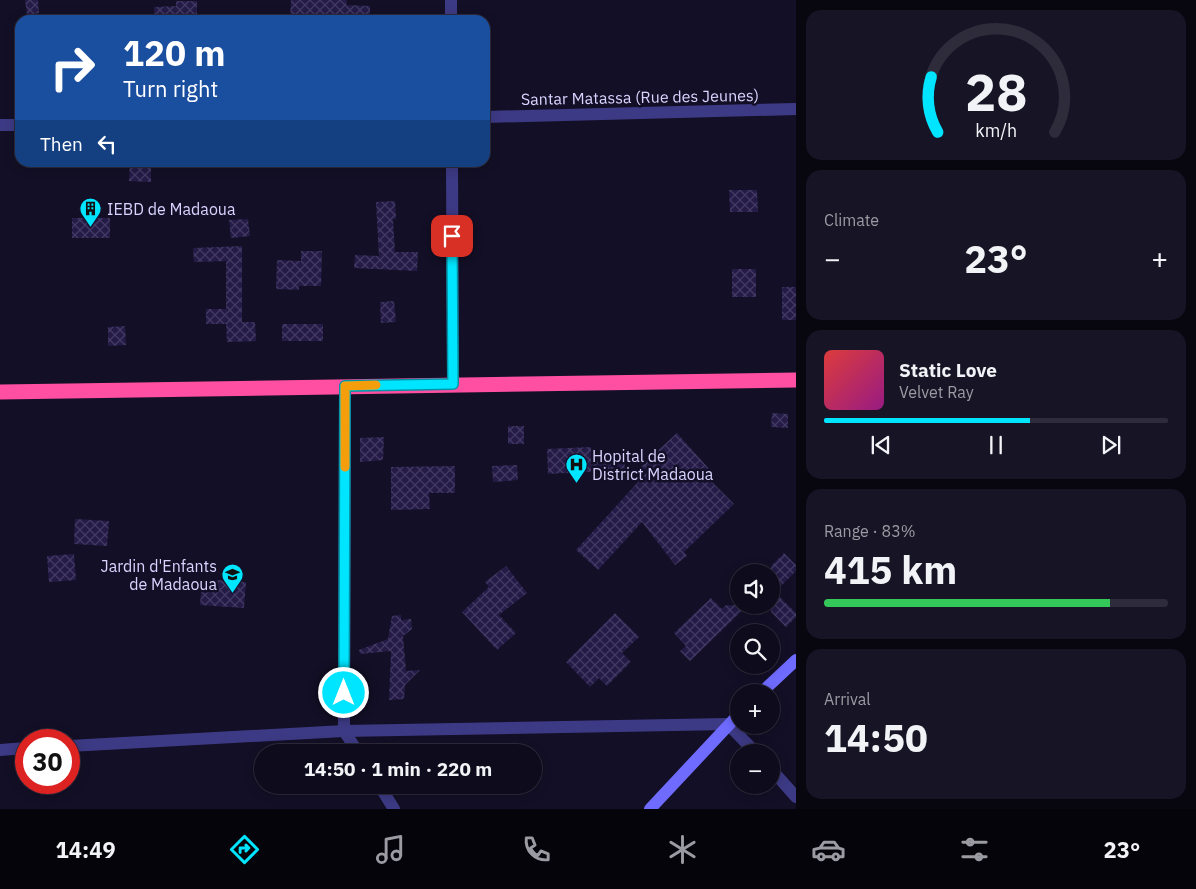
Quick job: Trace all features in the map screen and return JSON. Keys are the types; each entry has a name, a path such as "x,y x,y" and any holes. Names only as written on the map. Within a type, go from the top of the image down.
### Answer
{"highway":[{"path":"0,392 796,380"}],"street":[{"path":"451,0 451,15"},
{"name":"Santar Matassa (Rue des Jeunes)","path":"490,117 796,109"},
{"path":"0,125 15,125"},
{"path":"452,167 453,384"},
{"path":"345,386 344,731 353,744"},
{"path":"770,684 796,660"},
{"path":"650,809 728,724"},
{"path":"80,745 344,731 728,724 747,744"},
{"path":"0,750 15,749"},
{"path":"780,779 796,797"},
{"path":"384,794 394,809"}],"building":[{"path":"25,0 38,0 39,13 27,15"},
{"path":"291,0 347,0 346,5 370,6 370,15 290,15"},
{"path":"176,1 197,1 197,15 154,15 154,7 176,6"},
{"path":"130,167 151,167 151,182 129,181"},
{"path":"729,190 757,190 758,212 730,212"},
{"path":"395,201 396,219 393,219 395,252 418,252 417,271 354,268 355,255 379,256 376,202"},
{"name":"IEBD de Madaoua","path":"72,218 110,218 110,238 72,238"},
{"path":"248,219 250,236 231,238 229,220"},
{"path":"242,246 242,322 255,322 256,341 227,342 226,324 206,324 206,309 226,309 226,261 194,262 193,248"},
{"path":"301,251 322,251 321,286 299,286 299,290 276,289 277,260 301,261"},
{"path":"732,269 756,269 756,297 732,297"},
{"path":"782,287 796,287 796,320 782,320"},
{"path":"394,301 396,322 381,323 380,302"},
{"path":"282,324 323,324 323,341 282,341"},
{"path":"125,326 126,345 108,346 108,327"},
{"path":"772,413 788,414 788,428 771,427"},
{"path":"508,426 524,426 524,444 508,444"},
{"path":"677,433 711,471 706,476 734,504 684,552 687,556 675,565 642,522 598,570 576,550 649,470 636,471"},
{"path":"384,437 383,460 360,462 360,438"},
{"path":"591,447 592,459 624,458 625,470 548,474 547,449"},
{"path":"517,465 518,480 493,482 492,466"},
{"path":"455,466 455,493 429,493 430,509 391,510 391,467"},
{"path":"75,519 109,521 107,546 74,544"},
{"path":"784,553 796,565 796,571 780,587 780,564 773,564"},
{"path":"74,554 76,580 49,582 47,556"},
{"path":"506,566 527,593 499,615 516,633 497,650 462,612 489,587 485,582"},
{"path":"202,579 246,582 244,608 200,605"},
{"path":"780,597 796,613 796,617 786,627 773,614 780,614"},
{"path":"711,598 722,609 726,605 730,605 730,614 739,614 690,661 680,651 686,646 674,633"},
{"path":"615,613 639,637 622,653 631,662 607,686 599,678 590,687 566,662"},
{"path":"401,615 401,620 411,619 412,629 403,636 406,671 420,670 405,685 404,699 389,700 391,651 360,654 359,650 388,639 392,616"}],"slow traffic":[{"path":"345,467 345,386 376,385"}],"place":[{"name":"IEBD de Madaoua","path":"91,228"},
{"name":"Hopital de District Madaoua","path":"576,484"},
{"name":"Jardin d'Enfants de Madaoua","path":"233,594"}],"route":[{"path":"344,693 345,386 453,384 452,236"}]}
